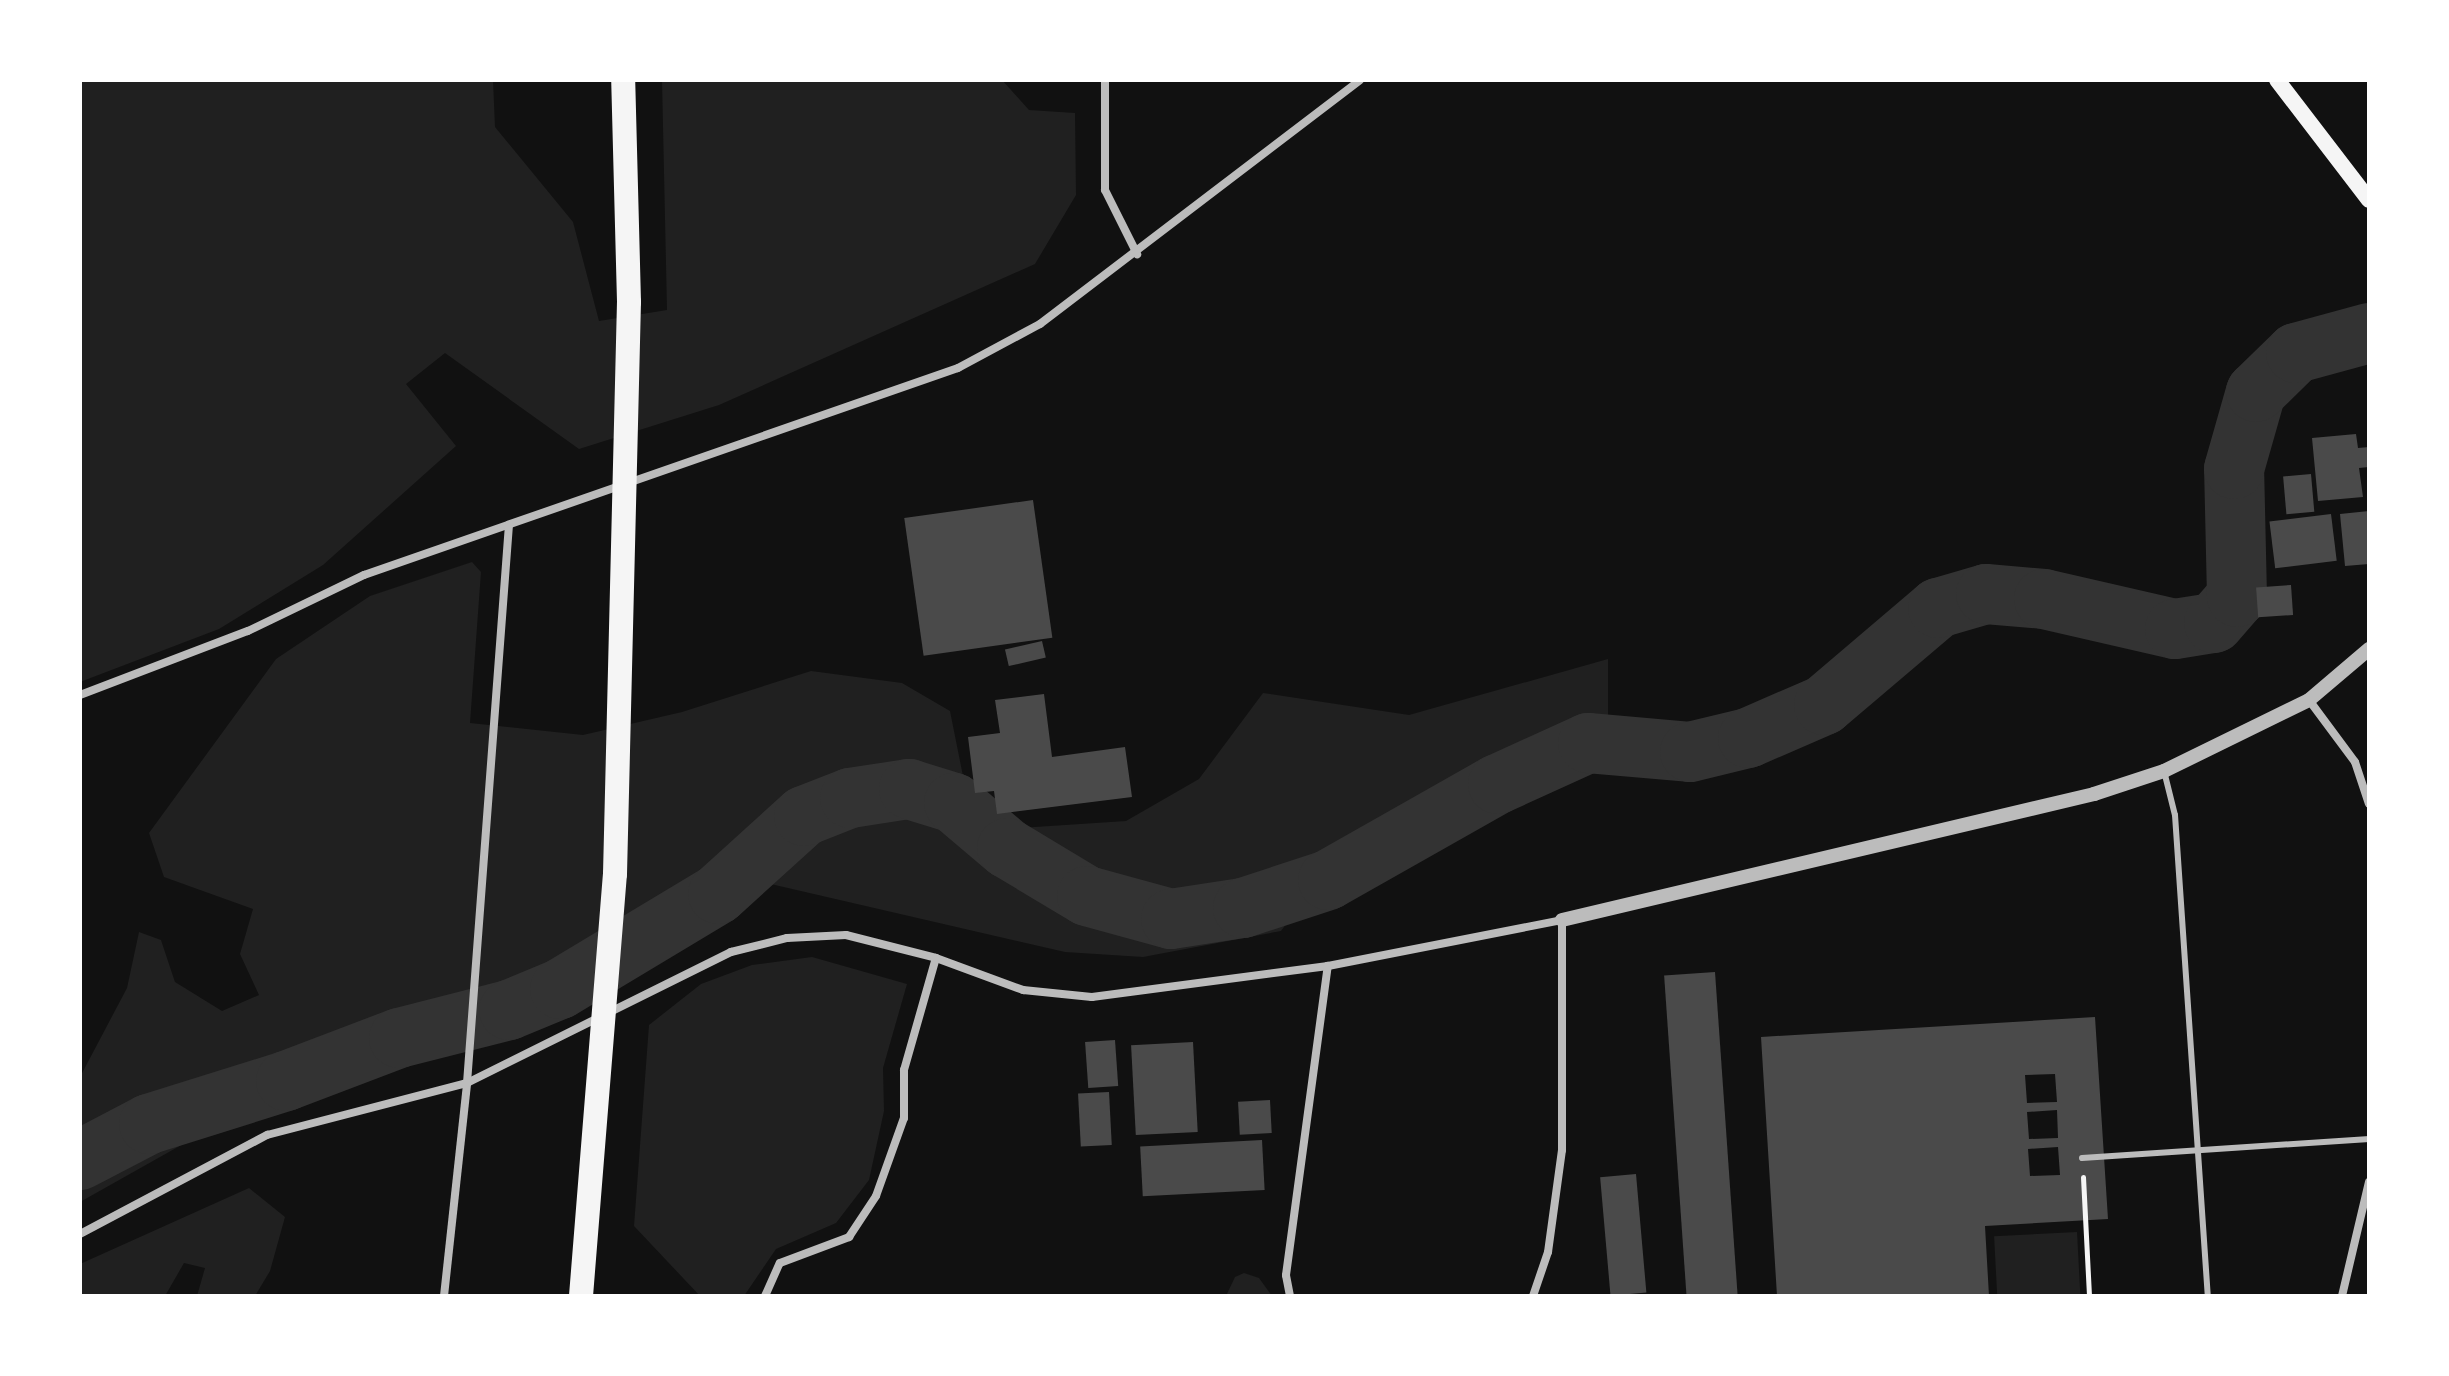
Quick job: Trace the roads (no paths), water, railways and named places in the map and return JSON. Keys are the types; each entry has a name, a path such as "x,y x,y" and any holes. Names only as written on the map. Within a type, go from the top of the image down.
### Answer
{"highway":[{"path":"581,1296 615,874 629,302 623,80"}],"main road":[{"path":"2277,80 2369,200"}],"street":[{"path":"1105,80 1105,190 1137,254"},
{"path":"80,695 248,631 364,575 958,368 1040,324 1137,254 1360,80"},
{"path":"444,1296 467,1083 509,525"},
{"path":"80,1234 267,1135 467,1083 731,952 787,938 846,935 936,958 1023,990 1079,996 1328,966 1562,920 2094,794 2164,771 2309,700 2369,649"},
{"path":"2309,700 2355,762 2369,804"},
{"path":"1533,1296 1548,1252 1562,1150 1562,920"},
{"path":"765,1296 780,1263 849,1237 876,1196 904,1118 904,1070 936,958"},
{"path":"1290,1296 1286,1275 1328,966"},
{"path":"2342,1296 2369,1182"}],"lane":[{"path":"2164,771 2175,815 2208,1296"},
{"path":"2082,1158 2369,1139"}],"waterway":[{"path":"80,1160 149,1124 286,1081 399,1038 509,1010 560,989 718,894 804,816 850,798 909,789 954,803 1007,848 1087,896 1171,919 1243,908 1328,880 1498,784 1588,743 1690,752 1748,738 1824,705 1938,608 1986,594 2044,599 2175,629 2214,623 2237,597 2234,469 2256,392 2296,353 2369,333"}]}
